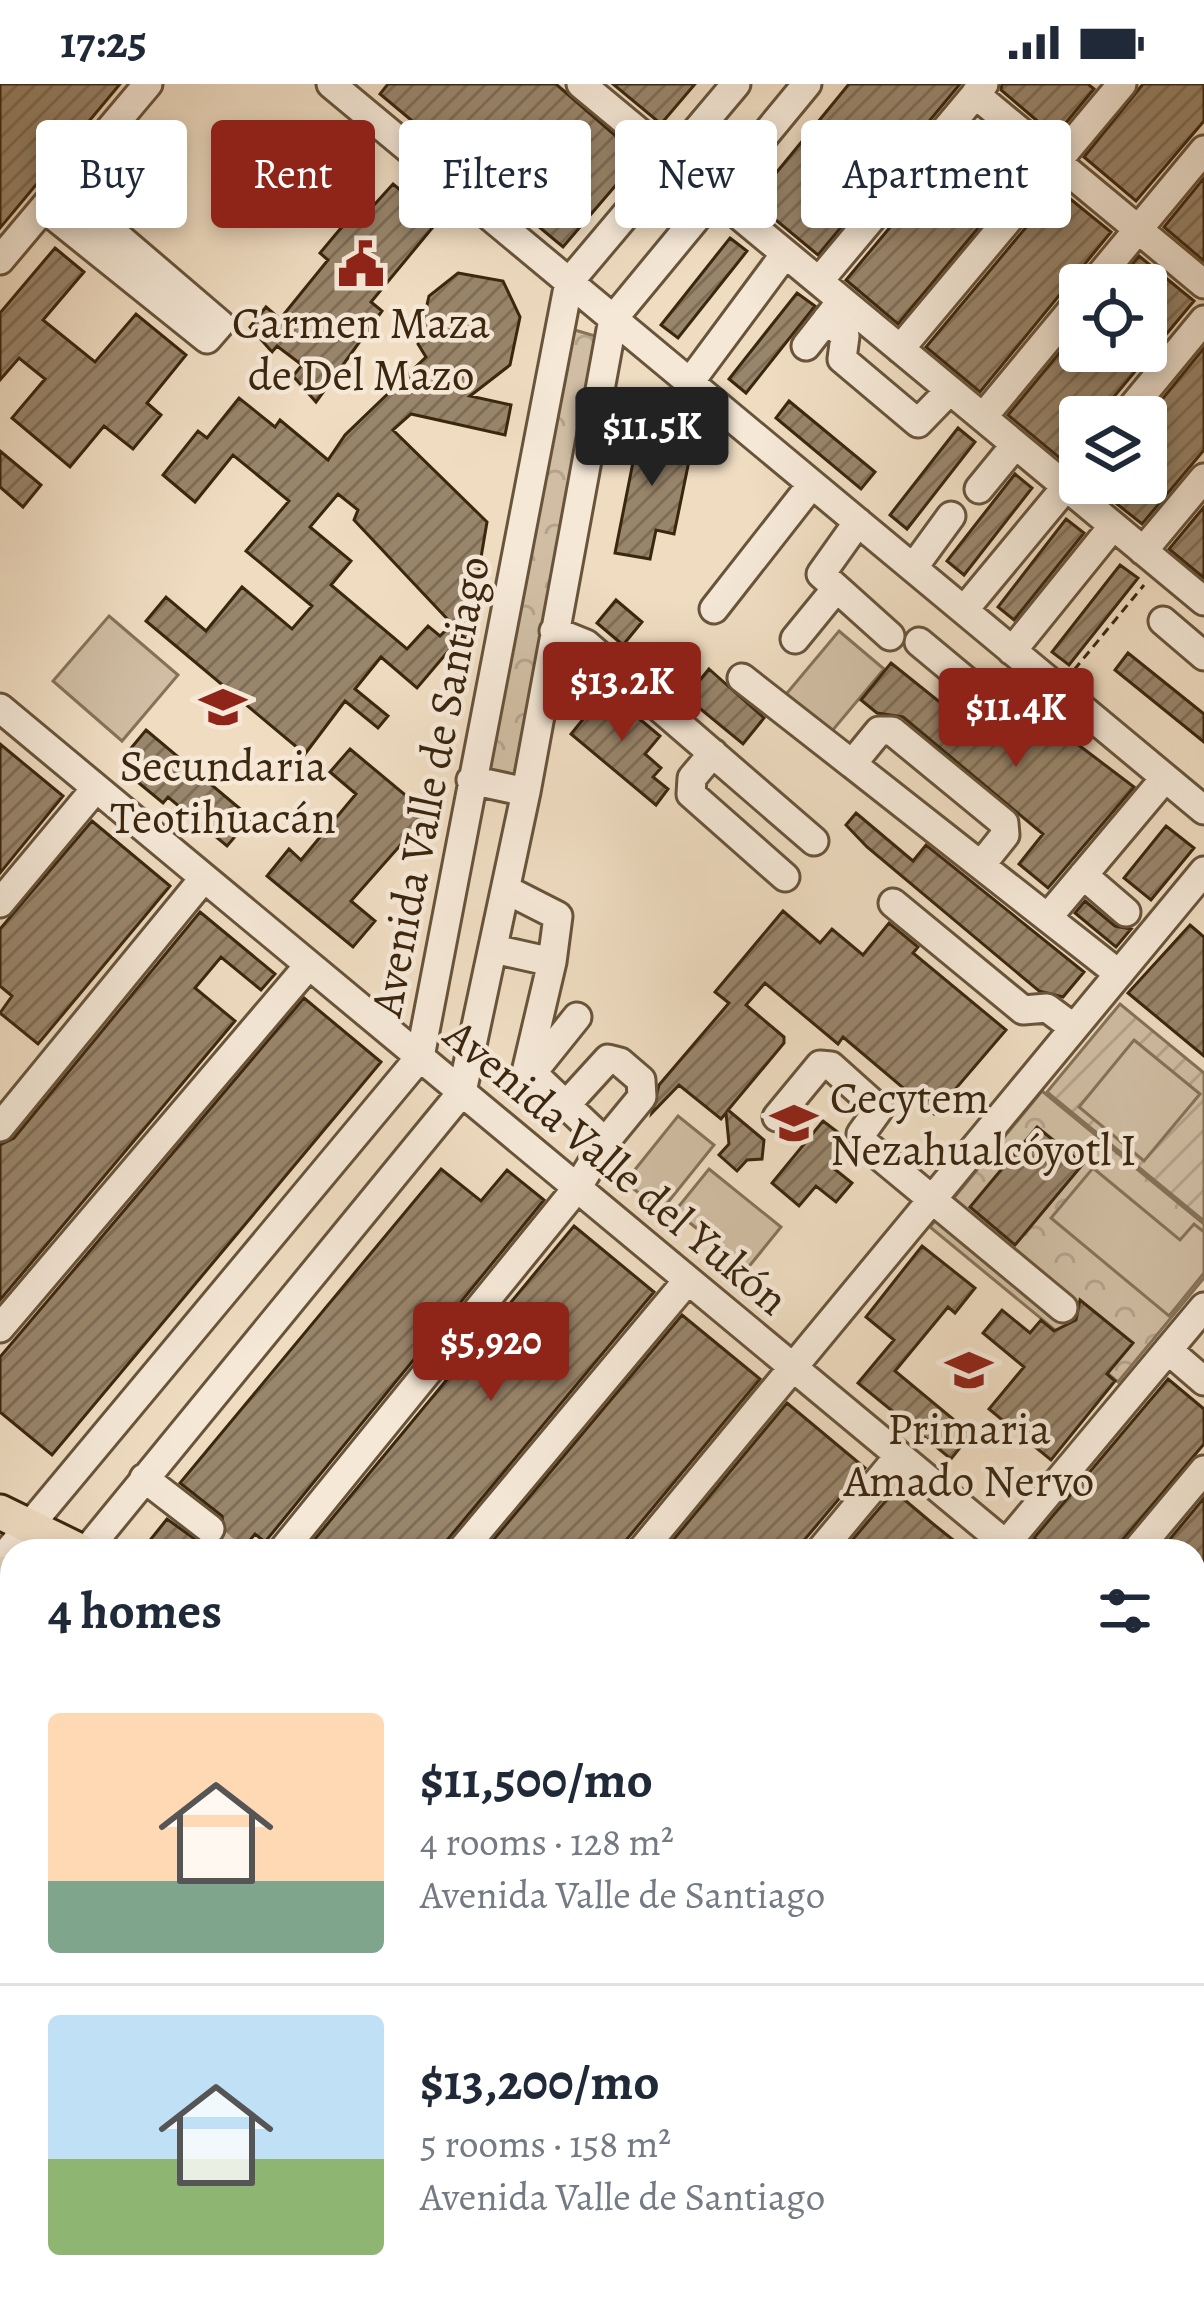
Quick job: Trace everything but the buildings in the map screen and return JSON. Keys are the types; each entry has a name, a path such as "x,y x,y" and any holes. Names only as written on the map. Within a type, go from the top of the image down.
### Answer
{"main road":[{"path":"0,1512 57,1539"}],"street":[{"path":"118,120 148,84"},
{"path":"331,84 1204,810"},
{"path":"581,84 624,120"},
{"name":"Avenida Valle de Santiago","path":"706,120 736,84"},
{"name":"Avenida Valle de Santiago","path":"777,120 807,84"},
{"path":"1071,145 1121,84"},
{"path":"819,281 979,89 1012,120"},
{"path":"1110,264 1204,150"},
{"path":"1071,174 1204,284"},
{"path":"53,198 220,324 207,339 53,198"},
{"path":"0,260 36,218"},
{"name":"Avenida Valle de Santiago","path":"20,1539 419,1057 569,282 615,228"},
{"name":"Avenida Valle de Santiago","path":"93,1539 462,1092 507,890 613,319 687,228"},
{"path":"754,228 819,281 845,336 842,359 920,424 950,390"},
{"path":"900,349 1002,228"},
{"path":"690,382 785,254"},
{"path":"835,310 900,349 1015,445 1059,470"},
{"path":"806,346 835,310"},
{"path":"1141,396 1204,320"},
{"path":"982,417 1059,325"},
{"path":"980,489 1015,445"},
{"path":"1152,558 1204,478"},
{"path":"714,609 812,484"},
{"path":"964,610 1059,495"},
{"path":"1095,504 1113,526 1204,602"},
{"path":"913,568 951,516"},
{"path":"858,522 822,568 823,579 890,636"},
{"path":"988,699 1113,526"},
{"path":"795,639 835,590"},
{"path":"1162,621 1204,656"},
{"path":"554,631 586,644 814,841"},
{"path":"919,642 1014,721"},
{"path":"742,677 1119,974"},
{"name":"Avenida Valle del Yukón","path":"0,708 994,1539"},
{"path":"851,764 879,731 892,731 1004,824 1005,835 981,865"},
{"path":"713,753 690,783 691,794 785,877"},
{"path":"1048,917 1165,778"},
{"path":"471,780 526,792"},
{"path":"0,903 96,788"},
{"path":"651,1539 1204,871"},
{"path":"1083,874 1126,912"},
{"path":"0,1127 204,878"},
{"path":"507,890 558,916 552,962 527,1062 532,1073 605,1142"},
{"path":"893,903 1023,1010 1047,1008 1074,1028"},
{"path":"494,949 552,962"},
{"path":"0,1328 309,964"},
{"path":"532,1073 577,1017"},
{"path":"291,1539 577,1188 605,1142 642,1096 641,1080 620,1061 608,1059 566,1106"},
{"path":"777,1117 820,1065 831,1066 879,1109 861,1134 864,1142 1063,1308"},
{"path":"471,1539 688,1280"},
{"path":"1014,1539 1204,1307"},
{"path":"1168,1351 1204,1381"},
{"path":"830,1539 899,1456"},
{"path":"1146,1539 1204,1470"},
{"path":"144,1478 204,1539"}],"path":[{"path":"1059,689 1152,558"}],"green space":[{"path":"568,328 602,338 514,775 488,769"},
{"path":"109,616 178,675 122,741 53,681"},
{"path":"839,631 884,669 827,737 782,699"},
{"path":"1120,1004 1204,1073 1204,1221 1047,1092"},
{"path":"1134,1040 1200,1094 1144,1161 1079,1107"},
{"path":"1042,1091 1204,1224 1204,1278 1118,1382 930,1227"},
{"path":"678,1116 714,1145 661,1211 625,1182"},
{"path":"1093,1168 1180,1240 1194,1224 1204,1232 1204,1273 1169,1316 1051,1218"},
{"path":"709,1169 781,1227 747,1269 675,1211"}],"place":[{"name":"Carmen Maza de Del Mazo","path":"361,264"},
{"name":"Secundaria Teotihuacán","path":"223,707"},
{"name":"Cecytem Nezahualcóyotl I","path":"794,1123"},
{"name":"Primaria Amado Nervo","path":"969,1370"}]}
